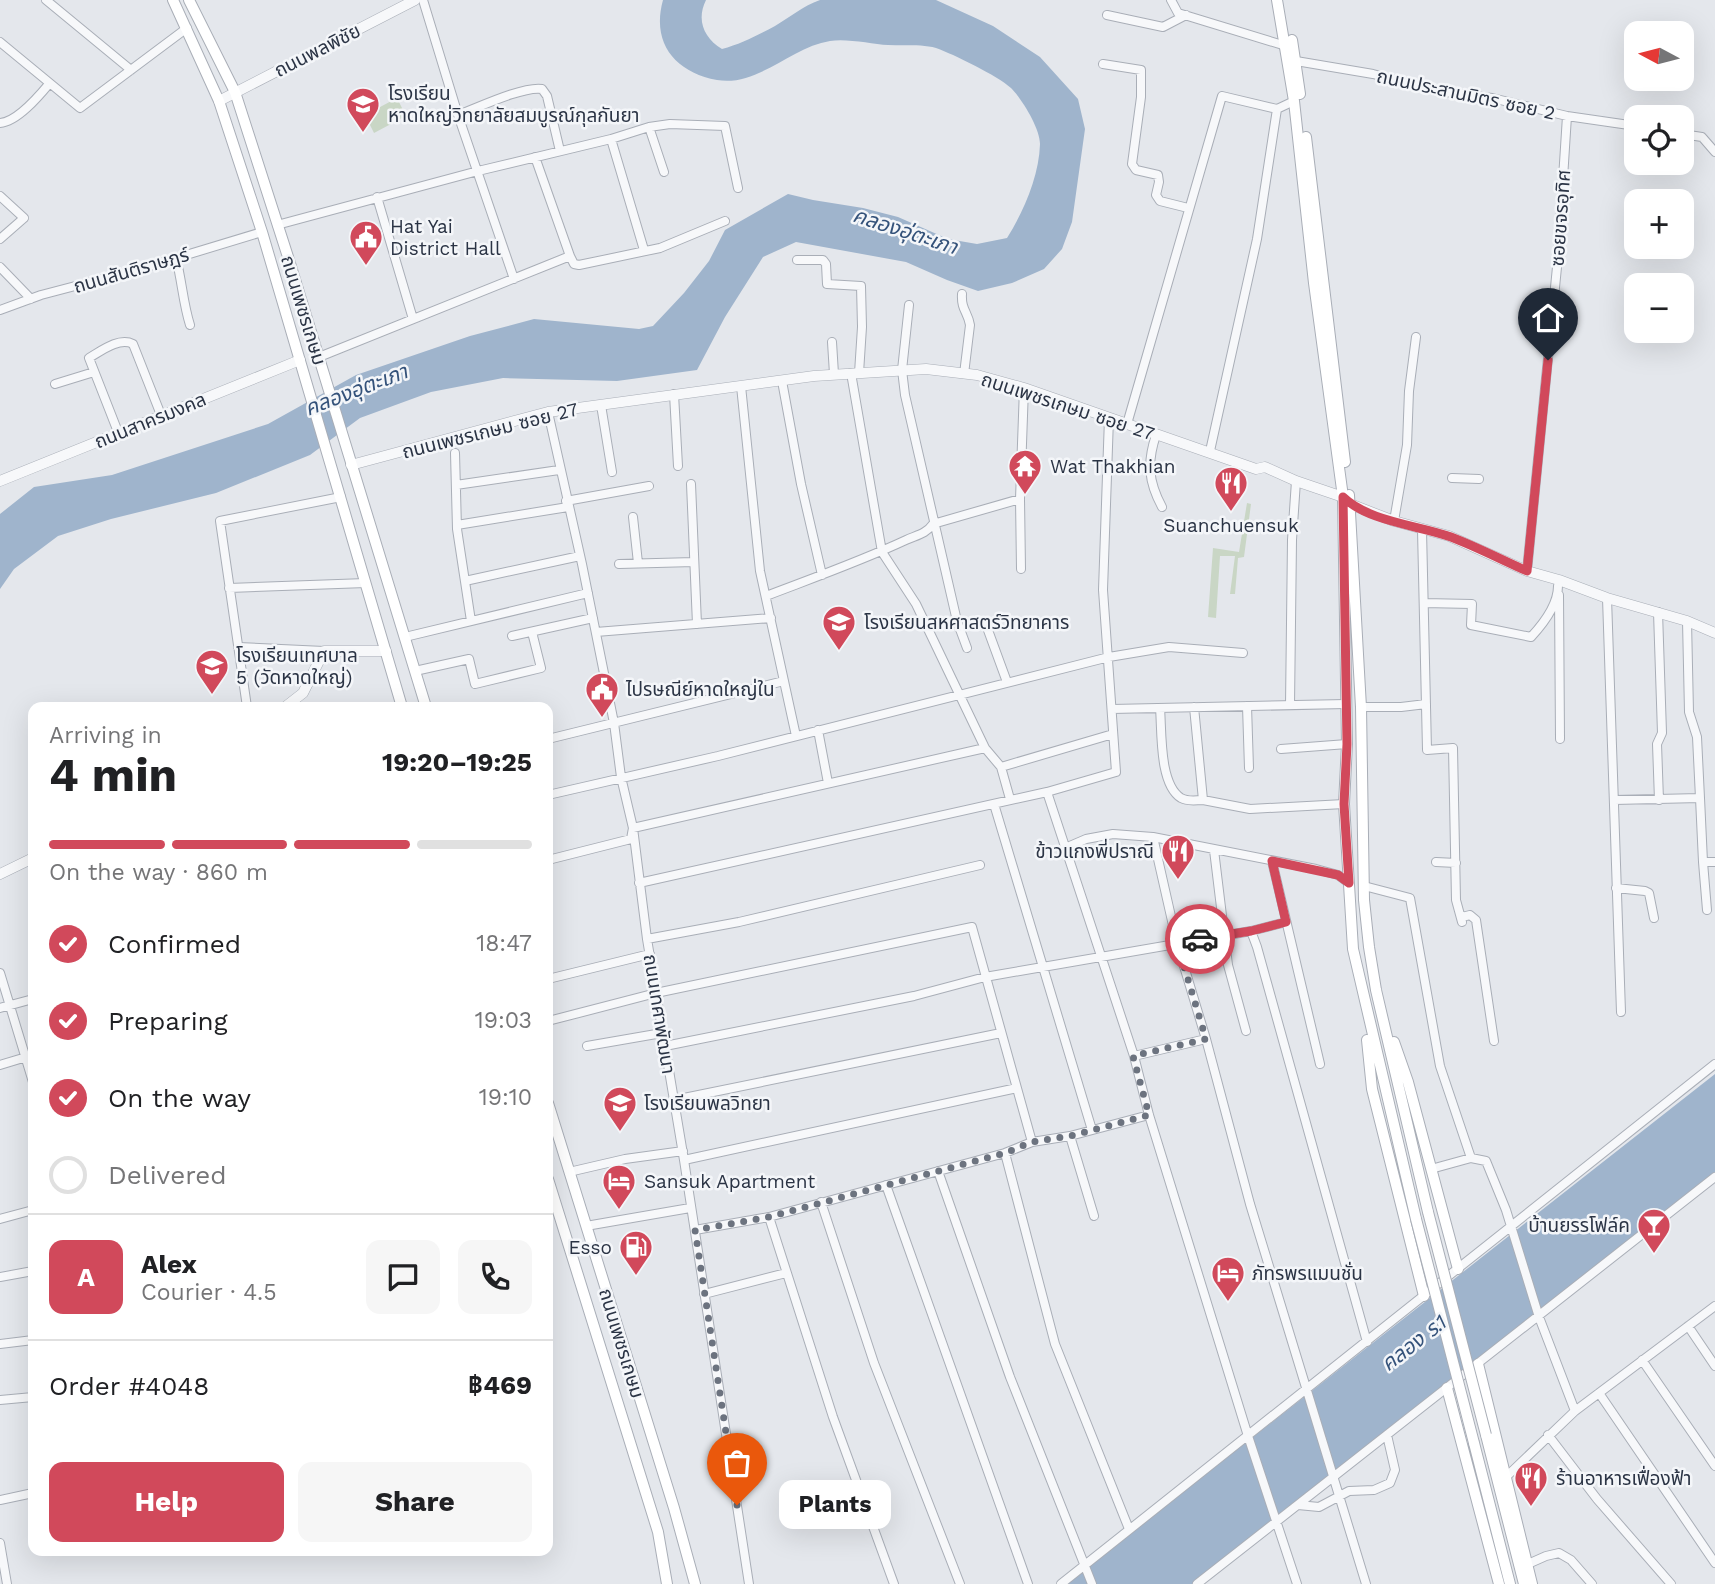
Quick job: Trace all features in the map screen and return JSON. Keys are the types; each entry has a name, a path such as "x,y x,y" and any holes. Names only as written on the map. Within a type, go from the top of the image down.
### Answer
{"main road":[{"name":"ถนนเพชรเกษม","path":"173,0 219,102 262,232 401,702"},
{"name":"ถนนเพชรเกษม","path":"189,0 235,92 424,702"},
{"path":"1278,0 1302,138"},
{"path":"1284,0 1296,61 1314,283 1347,501 1361,706 1364,886 1369,947 1376,990 1427,1212 1524,1584"},
{"path":"1347,501 1347,744 1344,804 1353,949 1416,1219 1510,1584"},
{"path":"1376,990 1408,1082 1458,1269"},
{"path":"1361,991 1372,1089 1424,1296"},
{"name":"ถนนเพชรเกษม","path":"553,1125 674,1508 695,1584"},
{"name":"ถนนเพชรเกษม","path":"553,1195 658,1532 667,1584"},
{"path":"588,1309 609,1303"},
{"path":"1478,1364 1532,1584"},
{"path":"1447,1388 1499,1584"}],"street":[{"path":"46,0 131,70"},
{"name":"ถนนพลพิชัย","path":"219,102 415,0"},
{"path":"423,0 458,115 514,279"},
{"path":"1171,0 1178,13 1286,46"},
{"path":"1107,15 1163,27 1186,15"},
{"path":"0,42 80,108 187,28"},
{"name":"ถนนประสานมิตร ซอย 2","path":"1296,61 1373,74 1437,92 1492,98 1567,116 1624,124"},
{"path":"1103,64 1141,70 1141,97 1132,164 1136,170 1158,176 1156,195 1160,201 1188,208"},
{"path":"0,123 6,123 32,104 49,84"},
{"path":"458,115 536,88 542,89 547,96 560,151"},
{"path":"1127,424 1222,96 1277,109 1294,101"},
{"path":"1210,451 1257,239 1277,109"},
{"name":"ซอยขจรอุทิศ","path":"1527,571 1558,257 1567,116"},
{"path":"277,225 649,127 670,124 724,126 738,188"},
{"path":"649,127 664,172"},
{"path":"1694,136 1702,137 1715,152"},
{"path":"611,139 644,250"},
{"path":"535,157 574,264 660,248 725,221"},
{"path":"0,196 24,218 0,239"},
{"path":"377,197 413,319"},
{"name":"ถนนสันติราษฎร์","path":"0,310 262,232"},
{"path":"319,357 570,256"},
{"path":"176,258 183,286 182,299 190,325"},
{"path":"797,260 823,260 826,264 827,284 856,284 861,288 855,373 882,552 916,604 985,748 1001,767 1010,799"},
{"path":"0,267 30,299"},
{"path":"962,293 962,310 970,319 971,325 964,374"},
{"path":"909,304 902,370 905,395 933,524 957,621 967,648"},
{"path":"1394,522 1407,445 1409,391 1416,337"},
{"path":"118,432 89,358 117,343 128,341 133,344 161,415"},
{"path":"832,342 834,374"},
{"name":"ถนนสาครมงคล","path":"0,480 300,360"},
{"name":"ถนนเพชรเกษม ซอย 27","path":"351,461 548,412 834,374 926,369 964,374 1024,388 1256,469 1265,467 1394,522 1449,536 1559,583 1687,621 1715,633"},
{"path":"55,384 94,372"},
{"path":"782,381 801,484 822,575"},
{"path":"741,386 760,571 796,736"},
{"path":"1021,569 1020,499 1024,388"},
{"path":"674,394 678,466"},
{"path":"601,405 611,472"},
{"name":"ถนนเทศาพัฒนา","path":"548,412 588,593 614,723 621,777 634,828 647,939 684,1156 749,1584"},
{"path":"639,883 1047,792 1116,772 1103,590 1109,418"},
{"path":"1156,435 1148,461 1161,507"},
{"path":"455,453 457,525 471,621"},
{"path":"456,485 559,470"},
{"path":"1452,478 1479,479"},
{"path":"1290,705 1292,540 1296,481"},
{"path":"691,484 697,624"},
{"path":"457,525 649,486"},
{"path":"246,702 220,521 341,497"},
{"path":"766,596 882,552 928,531 933,524 1020,499"},
{"path":"633,517 638,564"},
{"path":"1423,530 1427,750 1452,748 1456,900 1462,919 1470,915 1476,920 1494,1041"},
{"path":"465,581 580,556"},
{"path":"619,564 694,562"},
{"path":"229,588 366,583"},
{"path":"1424,603 1472,604 1471,625 1531,637 1545,622 1559,583"},
{"path":"1559,583 1560,739"},
{"path":"405,637 588,593"},
{"path":"1606,598 1621,1012"},
{"path":"1658,612 1662,733 1657,744 1659,800"},
{"path":"512,636 593,618"},
{"path":"596,632 771,618"},
{"path":"1687,621 1689,712 1697,737 1707,910"},
{"path":"985,622 1007,682"},
{"path":"415,671 469,659 475,684 541,668 532,632"},
{"path":"238,647 386,650"},
{"path":"553,794 1109,657 1170,647 1243,653"},
{"path":"291,702 303,693 324,650"},
{"path":"553,738 785,681"},
{"path":"1112,709 1346,704"},
{"path":"1361,706 1401,707 1426,704"},
{"path":"1247,706 1249,768"},
{"path":"1195,707 1203,800"},
{"path":"1160,708 1165,776 1180,797 1189,801 1203,800 1250,809 1344,804"},
{"path":"818,730 828,783"},
{"path":"1001,767 1113,734"},
{"path":"1281,749 1347,744"},
{"path":"553,859 631,839 634,828 985,748"},
{"path":"1047,792 1133,1056 1249,1439 1297,1584"},
{"path":"1614,800 1700,798"},
{"path":"994,804 1092,1130"},
{"path":"1065,848 1086,839 1113,834 1153,837 1338,875 1349,883"},
{"path":"1153,837 1177,943 1250,1204 1367,1584"},
{"path":"1214,850 1228,965 1246,1031"},
{"path":"0,874 28,860"},
{"path":"1272,861 1320,1064"},
{"path":"1436,862 1456,863"},
{"path":"1703,862 1715,862"},
{"path":"647,939 739,922 980,865"},
{"path":"1364,886 1410,898 1440,1066 1471,1158"},
{"path":"1616,888 1649,893 1654,918"},
{"path":"664,1046 914,996 985,977 1251,931 1286,922"},
{"path":"553,1020 656,993 972,927 1032,1142"},
{"path":"1251,931 1367,1342"},
{"path":"553,978 650,954"},
{"path":"0,973 28,1051"},
{"path":"0,1008 28,1000"},
{"path":"587,1046 662,1033"},
{"path":"674,1100 1001,1033"},
{"path":"1133,1056 1206,1039"},
{"path":"0,1065 28,1057"},
{"path":"1061,1584 1249,1439 1305,1388 1367,1342 1715,1063"},
{"path":"569,1172 625,1158 684,1156 1017,1088"},
{"path":"695,1230 769,1217 1005,1153 1032,1142 1070,1136 1149,1115"},
{"path":"1070,1136 1094,1216"},
{"path":"1005,1153 1055,1344 1129,1529"},
{"path":"1432,1169 1471,1158 1486,1161 1511,1225 1539,1317 1574,1411"},
{"path":"938,1171 1010,1377 1092,1584"},
{"path":"1198,1584 1274,1519 1298,1505 1715,1177"},
{"path":"886,1185 1028,1584"},
{"path":"821,1202 874,1363 960,1584"},
{"path":"586,1226 691,1208"},
{"path":"0,1219 28,1211"},
{"path":"769,1217 833,1417 894,1584"},
{"path":"0,1277 28,1272"},
{"path":"704,1294 786,1273"},
{"path":"1506,1477 1574,1411 1715,1306"},
{"path":"1688,1326 1715,1366"},
{"path":"0,1344 28,1341"},
{"path":"1642,1360 1715,1466"},
{"path":"1599,1393 1715,1563"},
{"path":"0,1400 28,1397"},
{"path":"1298,1505 1319,1507 1349,1491 1374,1490 1390,1483 1395,1470 1387,1435"},
{"path":"1548,1435 1597,1499 1671,1584"},
{"path":"0,1500 28,1494"},
{"path":"0,1543 7,1584"},
{"path":"1528,1564 1559,1553 1571,1560 1592,1584"}],"green space":[{"path":"397,98 406,116 374,133 365,115"},
{"path":"1247,503 1251,504 1244,557 1238,558 1235,594 1230,594 1235,556 1220,556 1216,618 1208,617 1213,548 1239,552"}],"water":[{"name":"คลองอุ่ตะเภา","path":"663,0 706,0 702,15 704,28 710,40 722,49 756,36 820,0 936,0 993,26 1040,57 1078,99 1085,129 1072,222 1062,249 1044,269 1012,283 978,291 906,262 796,242 763,257 725,317 697,370 617,381 503,378 431,392 360,418 310,455 216,493 111,519 58,536 14,569 0,589 0,514 34,487 112,475 268,424 356,375 470,336 534,319 639,329 653,326 709,261 725,230 788,194 898,217 948,239 977,244 1007,238 1030,193 1040,144 1030,114 1005,83 936,48 844,40 816,45 746,78 717,80 689,70 678,63 670,53 660,30"},
{"name":"คลอง ร.1","path":"1715,1074 1715,1176 1194,1584 1066,1584"}],"way so far":[{"path":"737,1505 695,1230 769,1217 1005,1153 1032,1142 1070,1136 1149,1115 1133,1056 1206,1039 1177,943 1200,939"}],"place":[{"name":"โรงเรียน หาดใหญ่วิทยาลัยสมบูรณ์กุลกันยา","path":"363,134"},
{"name":"Hat Yai District Hall","path":"366,267"},
{"name":"Wat Thakhian","path":"1025,496"},
{"name":"Suanchuensuk","path":"1231,513"},
{"name":"โรงเรียนสหศาสตร์วิทยาคาร","path":"839,652"},
{"name":"โรงเรียนเทศบาล 5 (วัดหาดใหญ่)","path":"212,696"},
{"name":"ไปรษณีย์หาดใหญ่ใน","path":"602,719"},
{"name":"ข้าวแกงพี่ปราณี","path":"1178,881"},
{"name":"โรงเรียนพลวิทยา","path":"620,1133"},
{"name":"Sansuk Apartment","path":"619,1211"},
{"name":"บ้านยรรโฟล์ค","path":"1654,1255"},
{"name":"Esso","path":"636,1277"},
{"name":"ภัทรพรแมนชั่น","path":"1228,1303"},
{"name":"Plants","path":"737,1505"},
{"name":"ร้านอาหารเฟื่องฟ้า","path":"1531,1508"}],"route":[{"path":"1200,939 1286,922 1272,861 1338,875 1349,883 1344,804 1347,744 1343,497 1350,504 1394,522 1449,536 1527,571 1548,360"}]}
